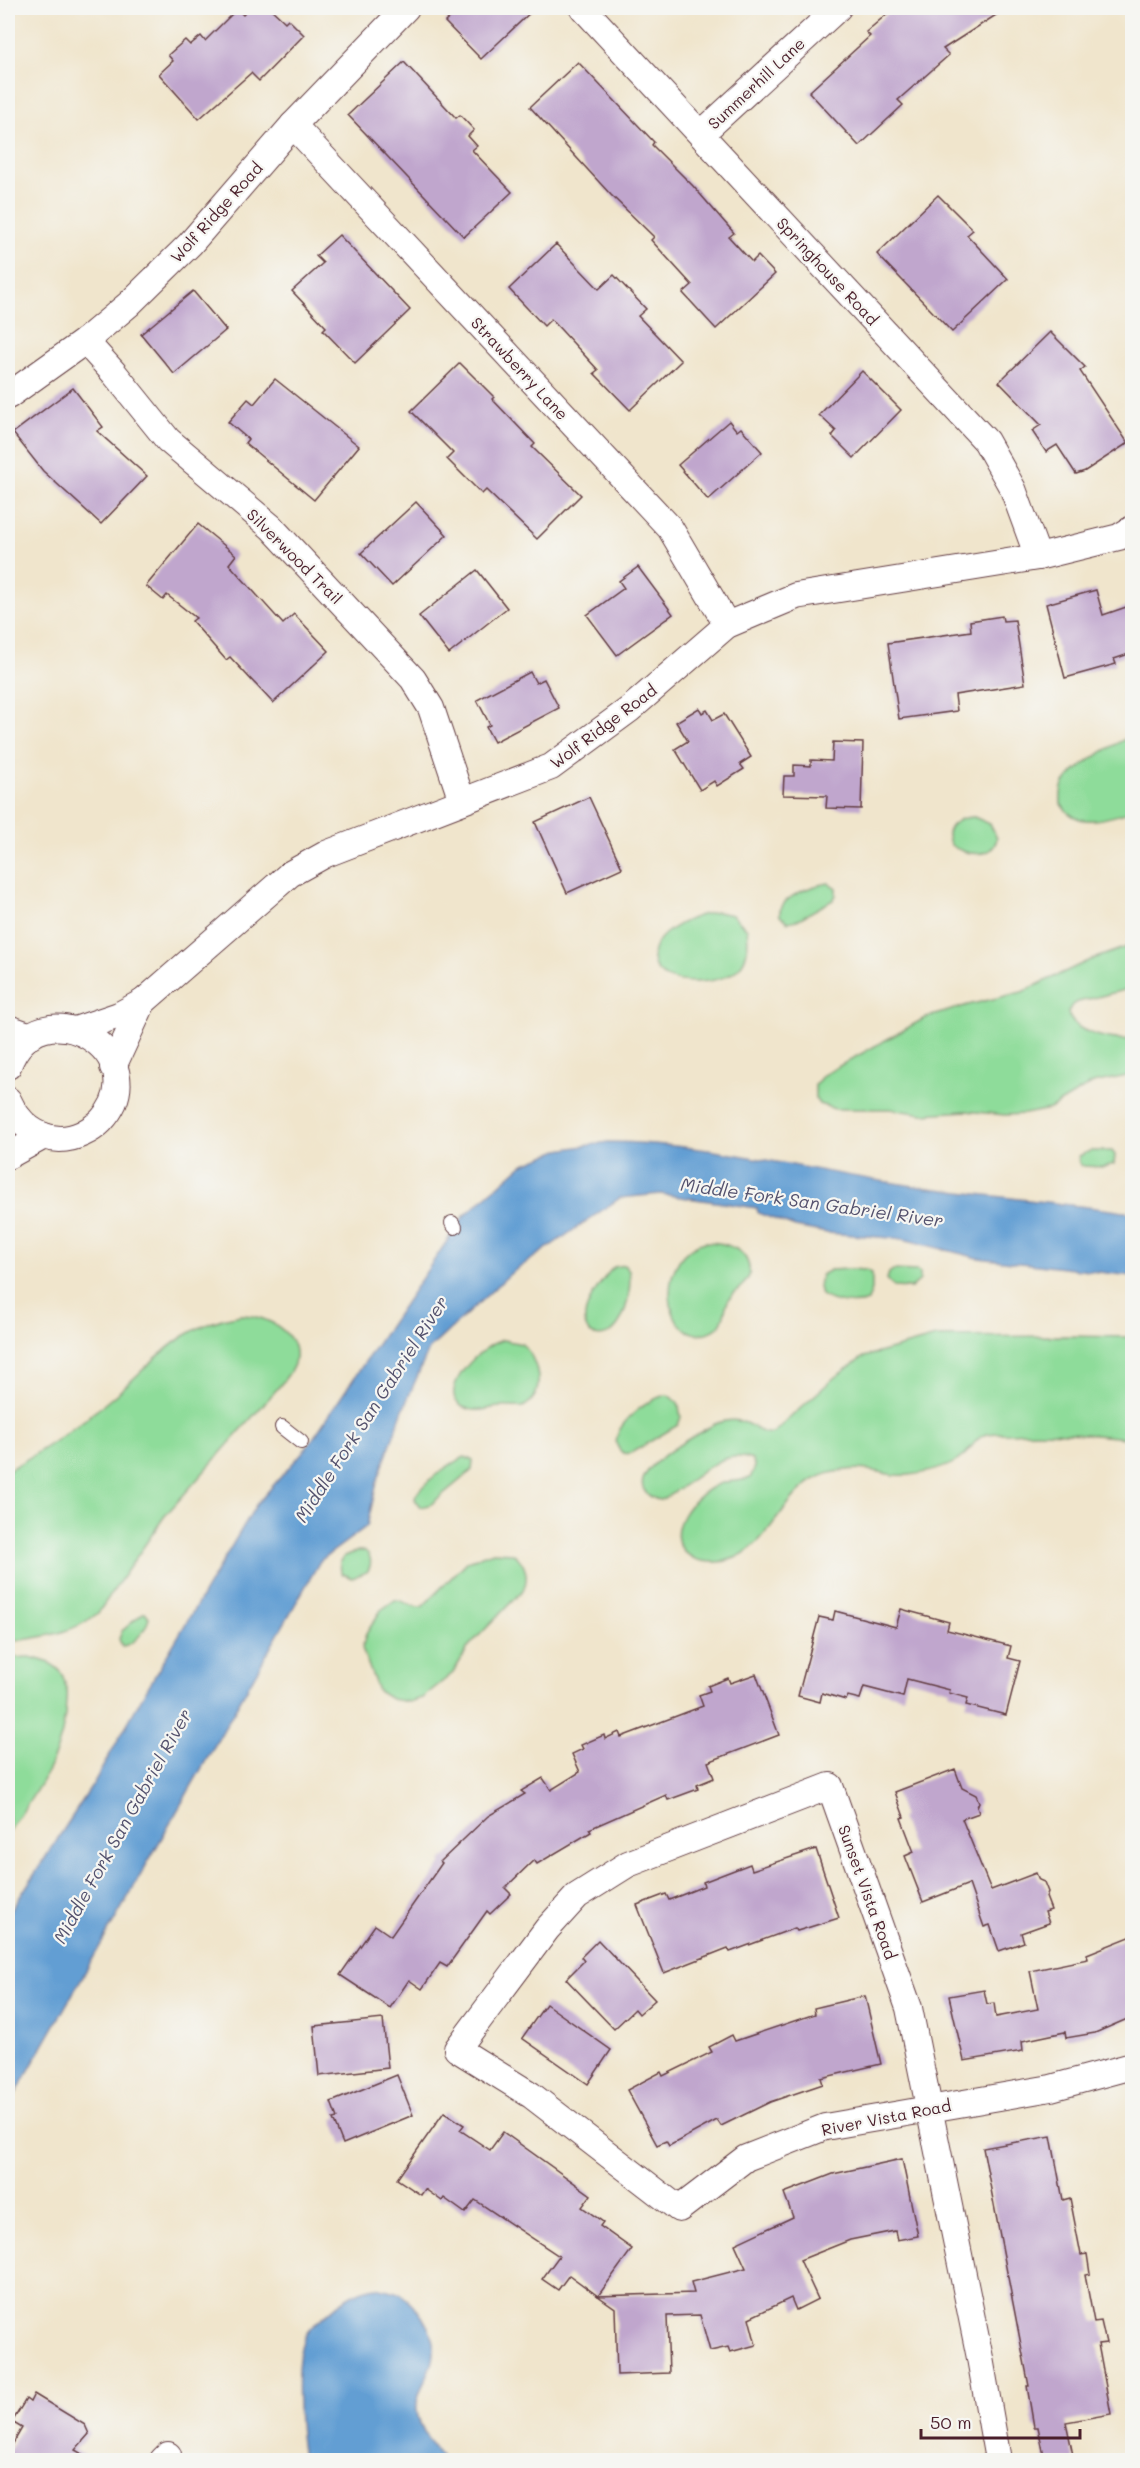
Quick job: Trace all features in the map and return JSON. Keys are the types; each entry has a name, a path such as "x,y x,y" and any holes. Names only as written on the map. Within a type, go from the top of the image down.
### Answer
{"street":[{"name":"Wolf Ridge Road","path":"8,396 85,341 129,304 190,244 293,125 406,8"},
{"name":"Springhouse Road","path":"583,8 986,441 1013,489 1038,557"},
{"name":"Summerhill Lane","path":"700,134 838,8"},
{"name":"Strawberry Lane","path":"293,125 670,528 727,625"},
{"name":"Silverwood Trail","path":"85,341 168,440 271,527 413,679 431,708 462,801"},
{"name":"Wolf Ridge Road","path":"113,1066 143,1002 290,874 326,854 551,767 630,709 727,625 796,596 1038,557 1119,537 1132,529"},
{"path":"75,1030 119,1015 143,1002"},
{"path":"8,1066 17,1048 19,1032 67,1028 85,1033 100,1044 113,1066 116,1077 115,1096 108,1113 95,1127 79,1136 61,1139 44,1136 27,1128 15,1115 8,1100"},
{"path":"8,1156 44,1136"},
{"name":"Sunset Vista Road","path":"457,2049 547,1929 577,1896 628,1864 830,1786 909,2008 980,2358 998,2460"},
{"name":"River Vista Road","path":"457,2049 531,2095 679,2209 746,2158 825,2127 1051,2088 1132,2066"}],"lane":[{"path":"282,1427 301,1442"}],"green space":[{"path":"1132,735 1132,811 1093,820 1084,820 1068,812 1061,804 1061,796 1062,787 1068,778 1094,757"},
{"path":"968,817 974,817 990,824 997,838 990,850 984,853 963,851 951,845 949,839 948,833 953,824"},
{"path":"829,883 836,888 833,900 797,920 788,922 780,916 784,903 790,898 806,889"},
{"path":"717,912 732,915 747,929 745,958 736,971 720,979 693,982 674,980 659,972 655,966 653,953 663,935 690,919"},
{"path":"1132,945 1132,988 1078,1002 1072,1005 1068,1012 1071,1020 1085,1031 1115,1039 1132,1039 1132,1075 1093,1083 1050,1109 1025,1114 1005,1115 966,1111 923,1114 890,1109 835,1109 819,1104 815,1098 815,1085 823,1075 925,1018 1022,992 1090,960"},
{"path":"1090,1151 1112,1151 1115,1155 1114,1164 1104,1167 1082,1166 1079,1163 1079,1156"},
{"path":"705,1242 736,1249 746,1260 749,1276 728,1301 718,1327 711,1332 701,1334 687,1331 678,1322 672,1308 670,1292 672,1276 679,1261 690,1249"},
{"path":"624,1265 629,1271 630,1280 623,1315 611,1332 602,1336 591,1334 586,1327 585,1319 590,1301 610,1271 614,1267"},
{"path":"830,1270 866,1270 872,1273 872,1290 868,1301 844,1303 821,1295 819,1287 821,1275"},
{"path":"893,1270 917,1271 920,1273 920,1280 911,1288 894,1287 887,1279"},
{"path":"241,1315 271,1322 287,1335 293,1343 295,1353 294,1364 289,1374 164,1517 98,1613 67,1631 8,1642 8,1470 80,1423 174,1343 204,1326 221,1319"},
{"path":"936,1337 1132,1337 1132,1439 1056,1432 990,1434 979,1438 960,1459 929,1471 904,1475 862,1469 830,1473 805,1486 748,1551 734,1559 717,1562 699,1561 690,1556 681,1547 678,1537 679,1526 690,1505 709,1489 723,1483 750,1478 755,1467 752,1460 739,1457 727,1458 715,1463 671,1495 660,1500 651,1497 644,1490 643,1481 647,1472 669,1452 695,1435 715,1424 736,1420 766,1433 773,1433 835,1377 864,1357"},
{"path":"503,1340 522,1344 533,1359 538,1386 531,1401 523,1407 477,1410 463,1407 455,1400 454,1390 457,1380 474,1358 485,1349"},
{"path":"668,1395 678,1403 681,1417 678,1425 631,1453 621,1452 616,1441 624,1424 651,1401"},
{"path":"465,1457 473,1461 472,1470 430,1505 420,1507 415,1499 428,1481"},
{"path":"365,1551 369,1555 370,1564 367,1572 352,1578 341,1573 340,1561 345,1556"},
{"path":"493,1552 513,1553 521,1561 526,1575 523,1590 469,1646 453,1673 422,1698 408,1702 391,1699 378,1691 362,1648 366,1634 381,1610 395,1600 422,1607 468,1561"},
{"path":"143,1613 149,1617 143,1631 136,1640 122,1646 119,1639 122,1631"},
{"path":"30,1657 53,1665 61,1673 66,1689 64,1720 61,1738 48,1771 8,1833 8,1658"}],"water":[{"name":"Middle Fork San Gabriel River","path":"608,1142 679,1146 918,1187 1132,1213 1132,1276 978,1258 903,1239 827,1233 795,1227 758,1213 757,1208 660,1194 620,1198 510,1274 429,1349 402,1412 377,1482 367,1526 320,1561 8,2107 8,1915 92,1786 256,1505 308,1446 464,1216 522,1165 559,1150"},
{"path":"376,2287 397,2292 409,2301 422,2316 431,2335 434,2355 418,2397 417,2410 421,2426 444,2460 303,2460 298,2415 298,2379 301,2348 305,2336 313,2325 336,2305 357,2292"}],"building":[{"path":"250,8 270,8 285,22 288,19 304,35 259,81 251,73 199,119 159,74 173,61 168,55 185,40 190,45 201,36 205,41 237,9 243,15"},
{"path":"461,8 535,8 481,59 445,22"},
{"path":"894,8 1007,8 943,49 949,55 898,100 903,105 859,146 809,92 870,36 866,32"},
{"path":"404,62 456,118 460,115 474,130 468,136 477,146 472,150 512,192 464,237 348,115"},
{"path":"578,62 654,142 652,145 693,186 734,233 729,237 752,262 758,256 775,274 716,329 683,293 692,285 651,240 654,237 611,195 530,107"},
{"path":"938,195 973,230 967,235 1008,279 952,332 877,254"},
{"path":"339,235 410,310 355,363 323,330 326,327 292,291 323,263 316,256"},
{"path":"556,244 599,289 614,275 646,309 638,316 681,361 630,410 594,373 598,370 551,319 544,326 509,289"},
{"path":"193,291 226,330 174,374 141,334"},
{"path":"1050,332 1085,367 1080,371 1128,443 1085,471 1076,474 1057,445 1046,452 1032,431 1041,425 999,382"},
{"path":"460,363 494,397 492,399 535,444 532,447 581,495 537,539 486,490 482,494 447,459 453,453 411,411"},
{"path":"862,371 901,410 854,458 832,436 836,431 819,415"},
{"path":"275,379 359,446 314,500 245,443 248,439 228,422 248,399 254,404"},
{"path":"73,388 103,427 97,431 147,476 101,524 43,471 13,433"},
{"path":"729,421 737,431 741,428 762,452 708,500 678,465"},
{"path":"416,502 447,535 392,586 361,553"},
{"path":"198,524 236,555 229,564 283,624 294,614 329,651 273,703 230,657 226,660 192,621 196,618 167,595 163,600 146,586"},
{"path":"638,567 673,614 617,655 587,615 624,588 619,581"},
{"path":"477,570 507,608 449,654 419,616"},
{"path":"1096,590 1103,615 1132,605 1132,653 1114,659 1116,664 1065,678 1046,604"},
{"path":"1002,616 1003,621 1015,620 1025,684 955,695 957,711 899,719 888,643 971,631 970,621"},
{"path":"530,672 536,683 544,679 559,708 494,742 486,727 490,725 477,700"},
{"path":"699,708 702,713 707,710 713,720 724,714 751,757 740,764 744,769 717,786 714,781 700,790 675,749 688,741 676,722"},
{"path":"833,742 863,743 861,809 826,808 827,796 783,795 784,776 794,776 794,765 811,766 811,760 832,761"},
{"path":"589,797 622,868 567,893 535,822"},
{"path":"901,1609 949,1622 947,1630 1011,1646 1008,1658 1020,1661 1006,1715 966,1705 968,1698 949,1693 950,1690 907,1679 903,1697 864,1687 860,1699 848,1696 846,1700 822,1693 820,1702 798,1696 819,1617 833,1620 835,1611 896,1627"},
{"path":"756,1674 779,1735 708,1762 714,1778 697,1785 698,1789 668,1800 666,1795 589,1829 591,1832 537,1864 534,1860 505,1888 511,1894 490,1914 487,1911 447,1967 440,1963 422,1989 409,1980 390,2008 340,1975 375,1925 391,1936 442,1863 440,1862 488,1816 525,1794 521,1791 543,1778 551,1790 580,1772 572,1754 583,1749 581,1745 604,1735 605,1739 619,1732 621,1737 703,1706 699,1695 710,1691 708,1686 728,1678 730,1683"},
{"path":"955,1769 962,1788 976,1795 979,1802 977,1807 979,1813 962,1819 991,1890 1036,1873 1039,1880 1044,1882 1048,1892 1046,1897 1051,1910 1045,1912 1049,1923 1021,1933 1024,1942 999,1951 990,1925 984,1927 969,1884 923,1902 905,1856 914,1852 901,1818 904,1817 895,1792"},
{"path":"816,1849 839,1918 797,1931 795,1928 730,1952 728,1948 664,1973 637,1905 666,1894 669,1900 704,1886 703,1882 750,1864 752,1870"},
{"path":"1132,1936 1132,2017 1095,2033 1066,2038 1065,2032 1022,2041 1023,2051 964,2061 949,1996 984,1990 987,2004 994,2003 996,2017 1038,2009 1030,1971 1088,1959 1087,1954"},
{"path":"598,1940 655,2000 639,2014 635,2009 614,2029 566,1979 584,1961 581,1957"},
{"path":"865,1996 881,2064 821,2078 823,2084 770,2102 721,2126 717,2120 669,2146 666,2141 657,2145 627,2090 661,2072 663,2076 712,2052 709,2047 732,2035 735,2041 815,2014 814,2008"},
{"path":"546,2004 611,2050 588,2084 522,2038"},
{"path":"383,2019 388,2068 319,2076 314,2026"},
{"path":"397,2075 413,2115 343,2144 333,2119 337,2118 331,2102"},
{"path":"444,2112 464,2125 460,2130 490,2150 503,2132 591,2195 582,2207 603,2222 600,2226 632,2249 598,2296 569,2275 558,2290 542,2279 559,2256 475,2200 465,2213 444,2198 442,2201 425,2189 421,2195 397,2179"},
{"path":"1051,2136 1063,2200 1070,2198 1081,2255 1087,2254 1090,2274 1085,2275 1094,2322 1101,2321 1106,2343 1098,2344 1111,2414 1066,2422 1074,2460 1045,2460 1038,2427 1034,2427 1027,2386 1029,2386 983,2148"},
{"path":"902,2159 918,2236 897,2240 895,2231 850,2240 800,2260 818,2299 796,2310 791,2298 749,2318 756,2345 730,2352 728,2347 710,2351 700,2315 667,2316 669,2373 617,2375 615,2308 598,2296 694,2293 691,2282 746,2268 735,2244 793,2217 784,2193 833,2174"},
{"path":"34,2394 85,2425 89,2434 75,2450 93,2460 8,2460 8,2452 22,2428 12,2422 26,2399 30,2402"}]}
